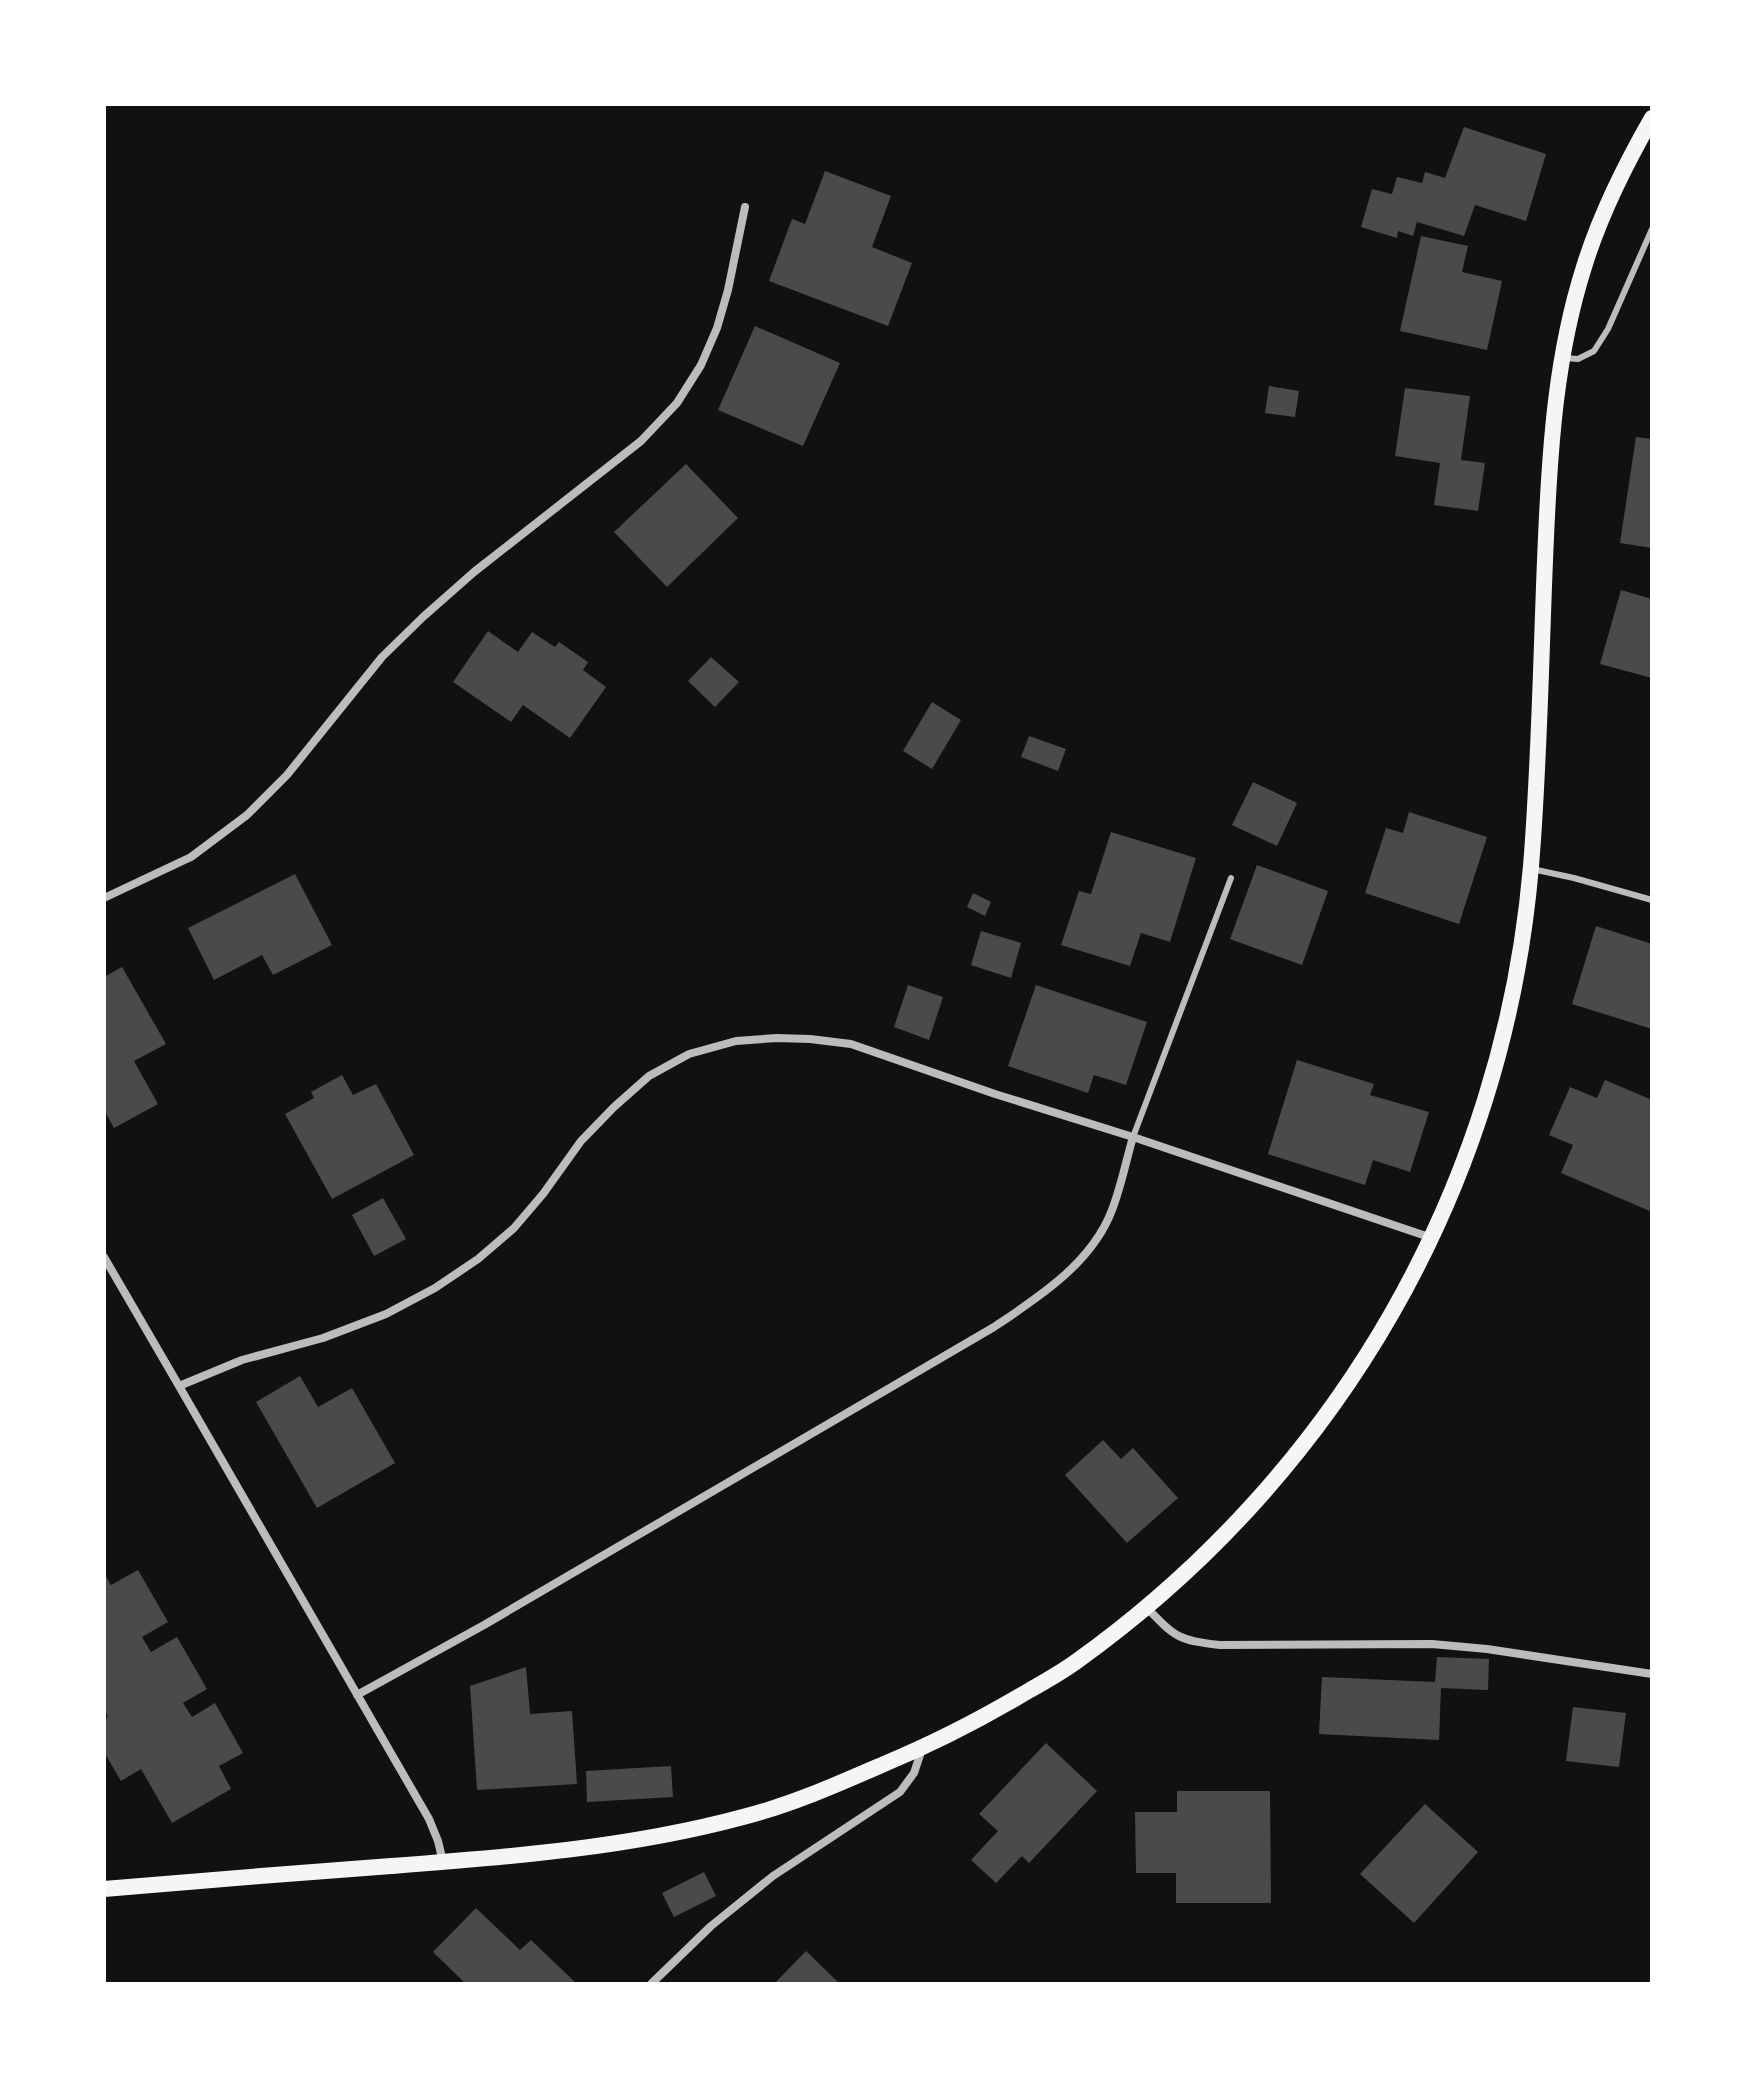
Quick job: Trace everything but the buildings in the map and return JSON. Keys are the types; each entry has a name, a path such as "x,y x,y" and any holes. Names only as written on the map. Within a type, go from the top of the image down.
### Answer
{"main road":[{"path":"104,1889 610,1846 751,1816 829,1788 923,1748 989,1714 1072,1665 1147,1608 1265,1492 1360,1368 1398,1304 1432,1239 1492,1083 1522,953 1531,868 1548,475 1562,358 1585,262 1605,209 1652,118"}],"street":[{"path":"104,898 191,857 247,815 287,775 382,657 423,617 474,572 641,441 677,403 701,365 717,328 745,207"},
{"path":"179,1386 242,1360 323,1338 386,1314 435,1288 478,1259 514,1228 581,1141 649,1076 689,1054 736,1041 777,1038 851,1044 1432,1239"},
{"path":"357,1695 484,1625 994,1327 1039,1297 1075,1265 1098,1239 1112,1211 1133,1137"},
{"path":"104,1257 429,1819 443,1862"},
{"path":"1147,1608 1173,1634 1192,1642 1220,1645 1432,1644 1487,1649 1652,1674"},
{"path":"651,1984 711,1926 773,1876 900,1792 914,1773 923,1748"}],"lane":[{"path":"1562,358 1578,359 1594,351 1608,329 1652,229"},
{"path":"1531,868 1652,900"},
{"path":"1133,1137 1231,878"}]}
